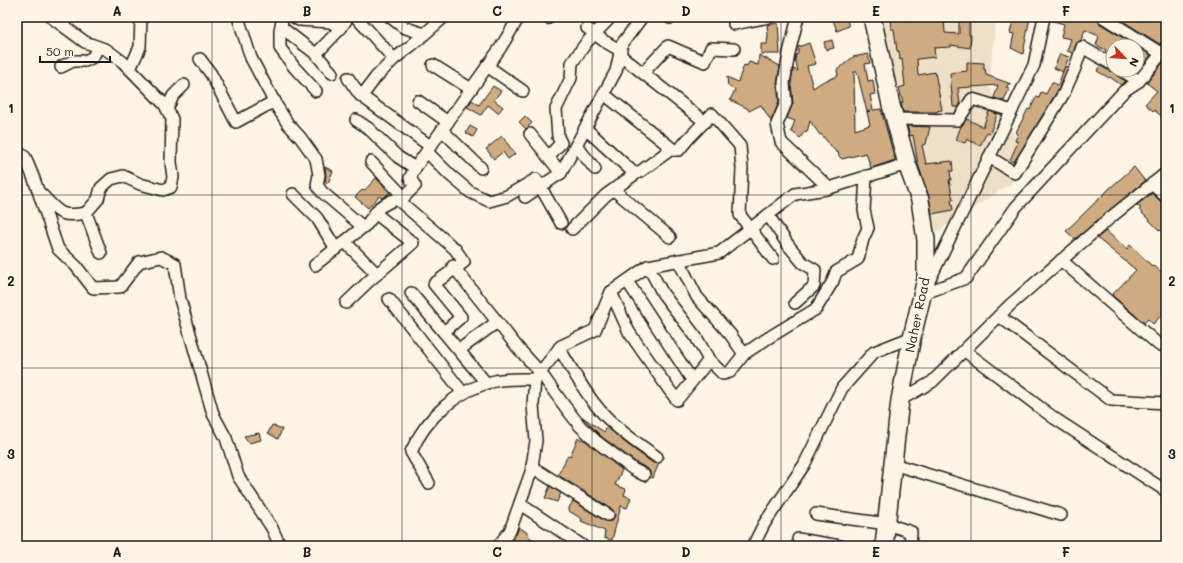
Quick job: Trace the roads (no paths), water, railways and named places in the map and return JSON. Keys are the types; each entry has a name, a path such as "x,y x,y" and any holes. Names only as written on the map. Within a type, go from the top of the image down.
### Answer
{"main road":[{"name":"Naher Road","path":"872,17 906,164 920,200 926,240 926,279 912,337 900,400 884,546"}],"street":[{"path":"39,193 61,213 71,216 86,213 98,200 101,188 111,179 123,176 140,184 163,190 171,187 173,176 171,162 172,119 165,105 130,69 107,50 85,42 51,17"},
{"path":"130,69 140,47 141,17"},
{"path":"238,17 251,58 288,124 300,137 316,159 319,175 317,185 322,192 363,227"},
{"path":"294,17 299,20 330,22 341,28"},
{"path":"316,54 341,28 348,17"},
{"path":"356,17 394,59"},
{"path":"390,17 403,28 424,34"},
{"path":"362,96 376,77 394,59 444,17"},
{"path":"548,157 561,143 558,137 556,109 571,78 572,63 586,43 591,31 611,17"},
{"path":"525,197 561,173 616,71 622,44 642,17"},
{"path":"734,17 734,24 769,17"},
{"path":"798,17 789,53 784,83 786,103 777,124 781,142 829,188"},
{"path":"922,294 1034,65 1044,17"},
{"path":"922,294 966,278 1016,207 1124,91 1139,81 1164,51 1103,17"},
{"path":"315,265 363,227 380,207 401,198 415,186 410,178 415,168 488,66 515,19"},
{"path":"282,22 316,54 332,72"},
{"path":"282,22 280,48 294,67 316,91"},
{"path":"591,31 705,122"},
{"path":"643,73 668,46 705,62 711,48 734,49"},
{"path":"61,67 73,61 85,61 93,57 98,47"},
{"path":"990,157 1015,173 1064,93 1082,47 1105,60"},
{"path":"200,59 210,74 236,122 275,101"},
{"path":"433,65 471,89"},
{"path":"488,66 523,91"},
{"path":"348,78 362,96 428,149 450,175 470,192 489,201 507,196 536,179 562,223"},
{"path":"1134,78 1139,81"},
{"path":"167,110 173,96 184,85"},
{"path":"604,94 674,150"},
{"path":"895,119 958,120 972,99 1012,111"},
{"path":"418,101 445,126 481,168"},
{"path":"572,229 606,195 670,150 679,150 712,114 740,146 742,168 740,215 772,259"},
{"path":"356,120 368,128 398,157 415,168"},
{"path":"585,128 635,174"},
{"path":"530,134 561,173"},
{"path":"576,145 594,169"},
{"path":"17,151 25,157 58,249 76,266 93,288 120,287 139,262 161,257 175,264 180,298 213,414 226,438 238,476 272,528 280,546"},
{"path":"371,162 401,198 455,249 464,262 453,267 434,284 461,317 444,332"},
{"path":"498,546 510,531 532,467 536,442 533,405 538,376 561,346 595,330 611,292 648,266 719,253 795,194 829,188 906,164"},
{"path":"900,400 932,382 999,316 1061,260 1111,217 1166,173"},
{"path":"648,266 663,294 696,338 709,360 723,374 730,372 744,354 816,308 833,281 836,272 858,259 863,239 868,228 864,210 866,176"},
{"path":"1152,184 1166,197"},
{"path":"614,190 670,237"},
{"path":"293,194 317,218 340,245 377,274"},
{"path":"86,213 101,253"},
{"path":"346,303 377,274 413,244 375,213"},
{"path":"768,215 789,246 803,263 815,270 814,286 795,304"},
{"path":"678,260 697,297 726,329 744,354"},
{"path":"1061,260 1159,345"},
{"path":"453,267 518,348 538,376 580,426 597,442 633,469 644,475"},
{"path":"627,281 692,380"},
{"path":"611,292 629,332 677,400 709,360"},
{"path":"411,293 487,384"},
{"path":"389,299 463,393"},
{"path":"999,316 1111,400 1166,403"},
{"path":"459,350 497,322"},
{"path":"753,546 764,524 804,465 842,388 874,352 912,337"},
{"path":"559,348 594,403 612,423 632,440 657,457"},
{"path":"965,351 1054,418 1166,491"},
{"path":"429,483 411,452 415,443 426,427 442,409 463,393 487,384 538,376"},
{"path":"893,464 1061,515"},
{"path":"532,467 608,515"},
{"path":"520,504 583,546"},
{"path":"816,514 887,524 911,532 910,546"},
{"path":"798,539 840,546"}]}
